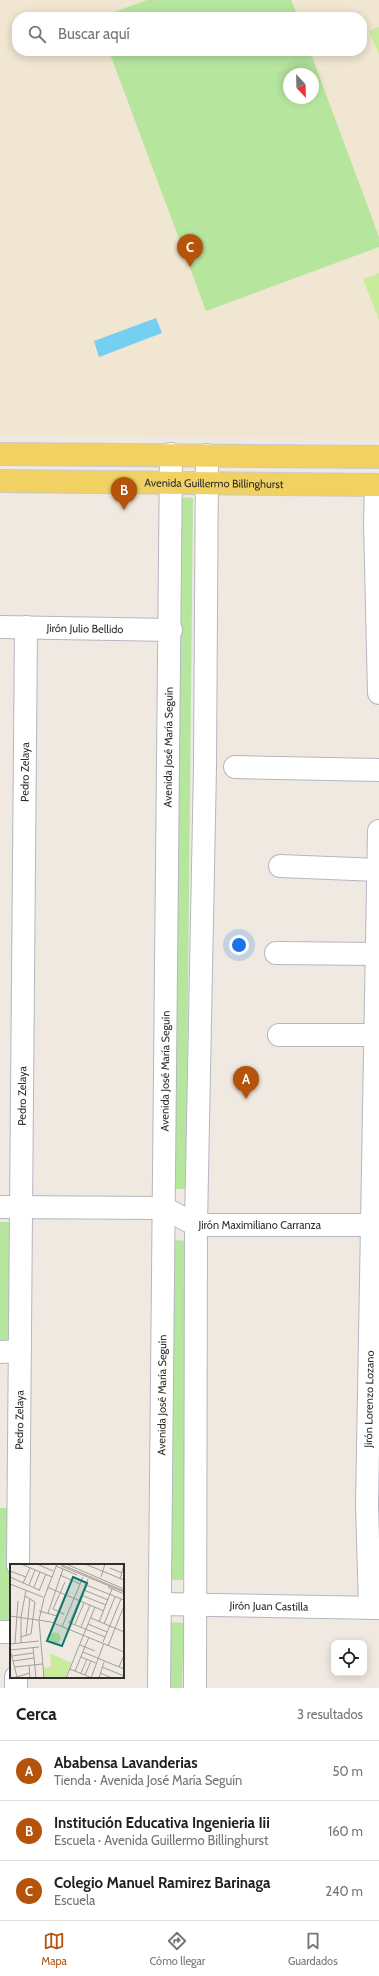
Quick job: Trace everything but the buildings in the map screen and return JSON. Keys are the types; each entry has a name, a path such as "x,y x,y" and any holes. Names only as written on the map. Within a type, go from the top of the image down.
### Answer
{"main road":[{"path":"0,454 171,454 379,457"},
{"name":"Avenida Guillermo Billinghurst","path":"0,481 378,485"}],"street":[{"name":"Avenida José María Seguín","path":"159,1688 171,630 171,454"},
{"path":"195,1688 196,1225 207,455"},
{"path":"378,485 375,522 379,693"},
{"name":"Jirón Julio Bellido","path":"0,627 171,630"},
{"name":"Pedro Zelaya","path":"18,1564 9,1496 10,1352 22,1207 26,627"},
{"path":"235,767 379,770"},
{"name":"Jirón Lorenzo Lozano","path":"374,1608 375,1036 379,831"},
{"path":"280,866 378,870"},
{"path":"276,953 376,954"},
{"path":"279,1035 375,1036"},
{"name":"Jirón Maximiliano Carranza","path":"0,1207 164,1208 196,1225 375,1225"},
{"name":"Jirón Juan Castilla","path":"160,1604 374,1608"}],"shaded area":[{"path":"0,0 379,0 379,439 0,436"}],"green space":[{"path":"147,0 291,0 296,12 115,12"},
{"path":"379,27 379,54 369,31"},
{"path":"111,56 312,56 316,68 283,68 283,104 319,104 319,75 379,237 379,247 206,311"},
{"path":"379,273 379,320 363,279"},
{"path":"180,497 193,498 186,1189 170,1189"},
{"path":"0,1222 11,1222 11,1343 0,1343"},
{"path":"174,1240 188,1241 183,1580 169,1580"},
{"path":"0,1508 12,1508 10,1626 0,1626"},
{"path":"171,1622 184,1623 182,1688 169,1688"}],"water":[{"path":"156,318 162,333 99,357 94,341"}],"place":[{"name":"Colegio Manuel Ramirez Barinaga","path":"190,267"},
{"name":"Institución Educativa Ingenieria Iii","path":"124,510"},
{"name":"Ababensa Lavanderias","path":"246,1099"}]}
